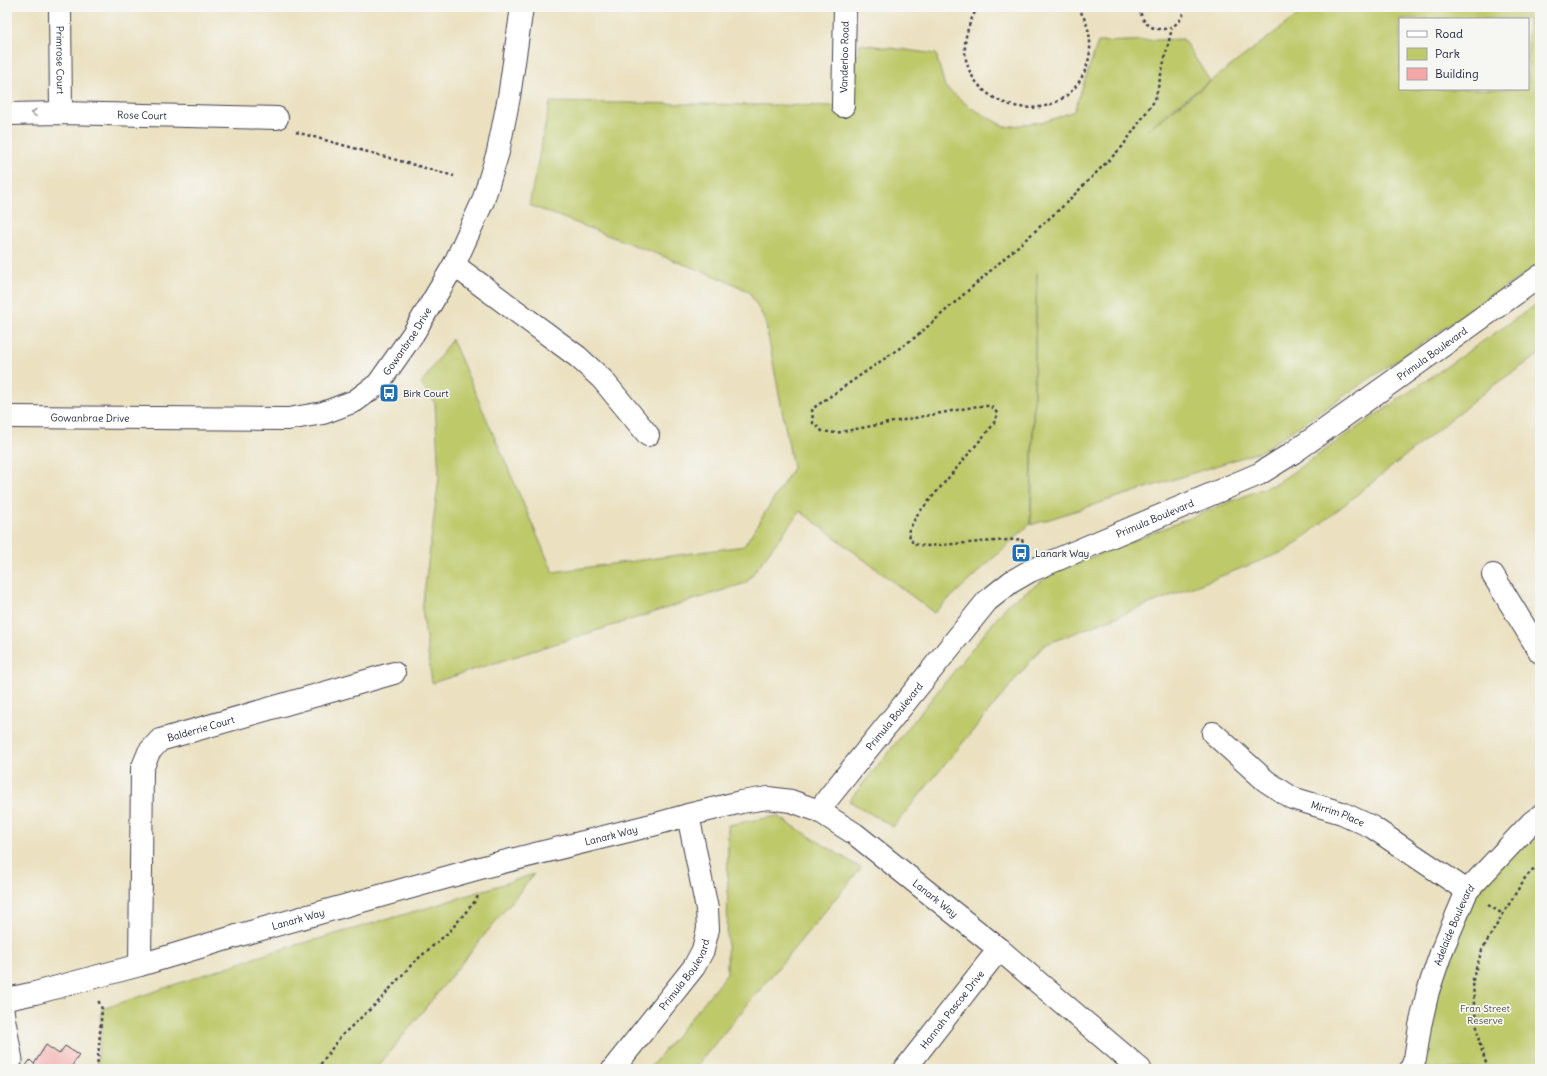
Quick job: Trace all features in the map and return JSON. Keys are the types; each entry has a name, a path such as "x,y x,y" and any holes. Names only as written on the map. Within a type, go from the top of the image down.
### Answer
{"street":[{"name":"Primrose Court","path":"60,7 61,112"},
{"name":"Gowanbrae Drive","path":"7,417 288,419 323,413 355,401 378,384 413,334 454,265 483,201 498,152 509,97 522,7"},
{"name":"Vanderloo Road","path":"843,106 845,7"},
{"name":"Rose Court","path":"7,114 61,112 277,118"},
{"path":"454,265 578,357 602,379 648,435"},
{"name":"Primula Boulevard","path":"819,811 987,601 1011,582 1030,571 1259,474 1294,452 1540,276"},
{"path":"1493,575 1540,652"},
{"name":"Balderrie Court","path":"140,965 142,769 149,752 160,740 394,672"},
{"name":"Mirrim Place","path":"1213,733 1266,781 1285,794 1292,798 1342,813 1372,828 1467,891"},
{"name":"Lanark Way","path":"7,999 140,965 240,935 491,866 688,815 741,802 768,798 791,801 819,811 855,834 999,949 1140,1069"},
{"name":"Primula Boulevard","path":"613,1069 694,968 703,950 708,929 707,909 688,815"},
{"name":"Adelaide Boulevard","path":"1414,1066 1420,1026 1428,991 1442,950 1467,891 1532,822 1540,816"},
{"name":"Hannah Pascoe Drive","path":"905,1069 999,949"}],"lane":[{"path":"7,1010 16,1060 10,1069"}],"path":[{"path":"978,7 970,21 964,42 966,60 972,74 980,87 990,96 1006,104 1024,108 1041,107 1058,100 1073,88 1086,70 1090,56 1088,28 1081,12 1077,7"},
{"path":"1140,7 1140,13 1151,27 1164,30 1172,28 1180,21 1184,14 1185,7"},
{"path":"1030,571 1022,538 926,546 913,544 908,532 917,515 993,425 998,414 991,406 978,406 834,433 822,431 813,423 812,409 917,336 1061,208 1122,147 1155,100 1172,28"},
{"path":"277,118 290,130 454,176"},
{"path":"1488,1069 1479,1042 1474,1005 1473,978 1482,950 1525,878 1540,862"},
{"path":"316,1069 341,1036 378,1002 413,963 449,932 476,900 491,866"},
{"path":"90,977 102,1009 97,1069"}],"green space":[{"path":"1308,7 1540,7 1540,264 1262,451 1031,525 1037,272 1030,524 934,613 800,511 746,583 432,683 422,609 439,477 435,403 421,384 452,339 553,572 744,546 793,468 765,320 749,292 730,282 529,205 550,102 843,106 860,44 936,54 945,87 970,107 1005,127 1047,121 1074,111 1098,42 1183,39 1210,81 1147,130"},
{"path":"1540,302 1540,354 1491,387 1288,550 1044,645 893,827 849,801 1009,603 1055,572 1277,483"},
{"path":"777,816 861,868 694,1069 649,1069 727,974 728,825"},
{"name":"Fran Street Reserve","path":"1540,821 1540,1069 1423,1069 1440,970 1482,883"},
{"path":"534,874 376,1069 97,1069 102,1009 272,952 437,905"}],"building":[{"path":"46,1045 59,1054 65,1046 79,1055 70,1069 24,1069 30,1060 34,1064"}],"place":[{"name":"Birk Court","path":"389,393"},
{"name":"Lanark Way","path":"1021,553"}]}
